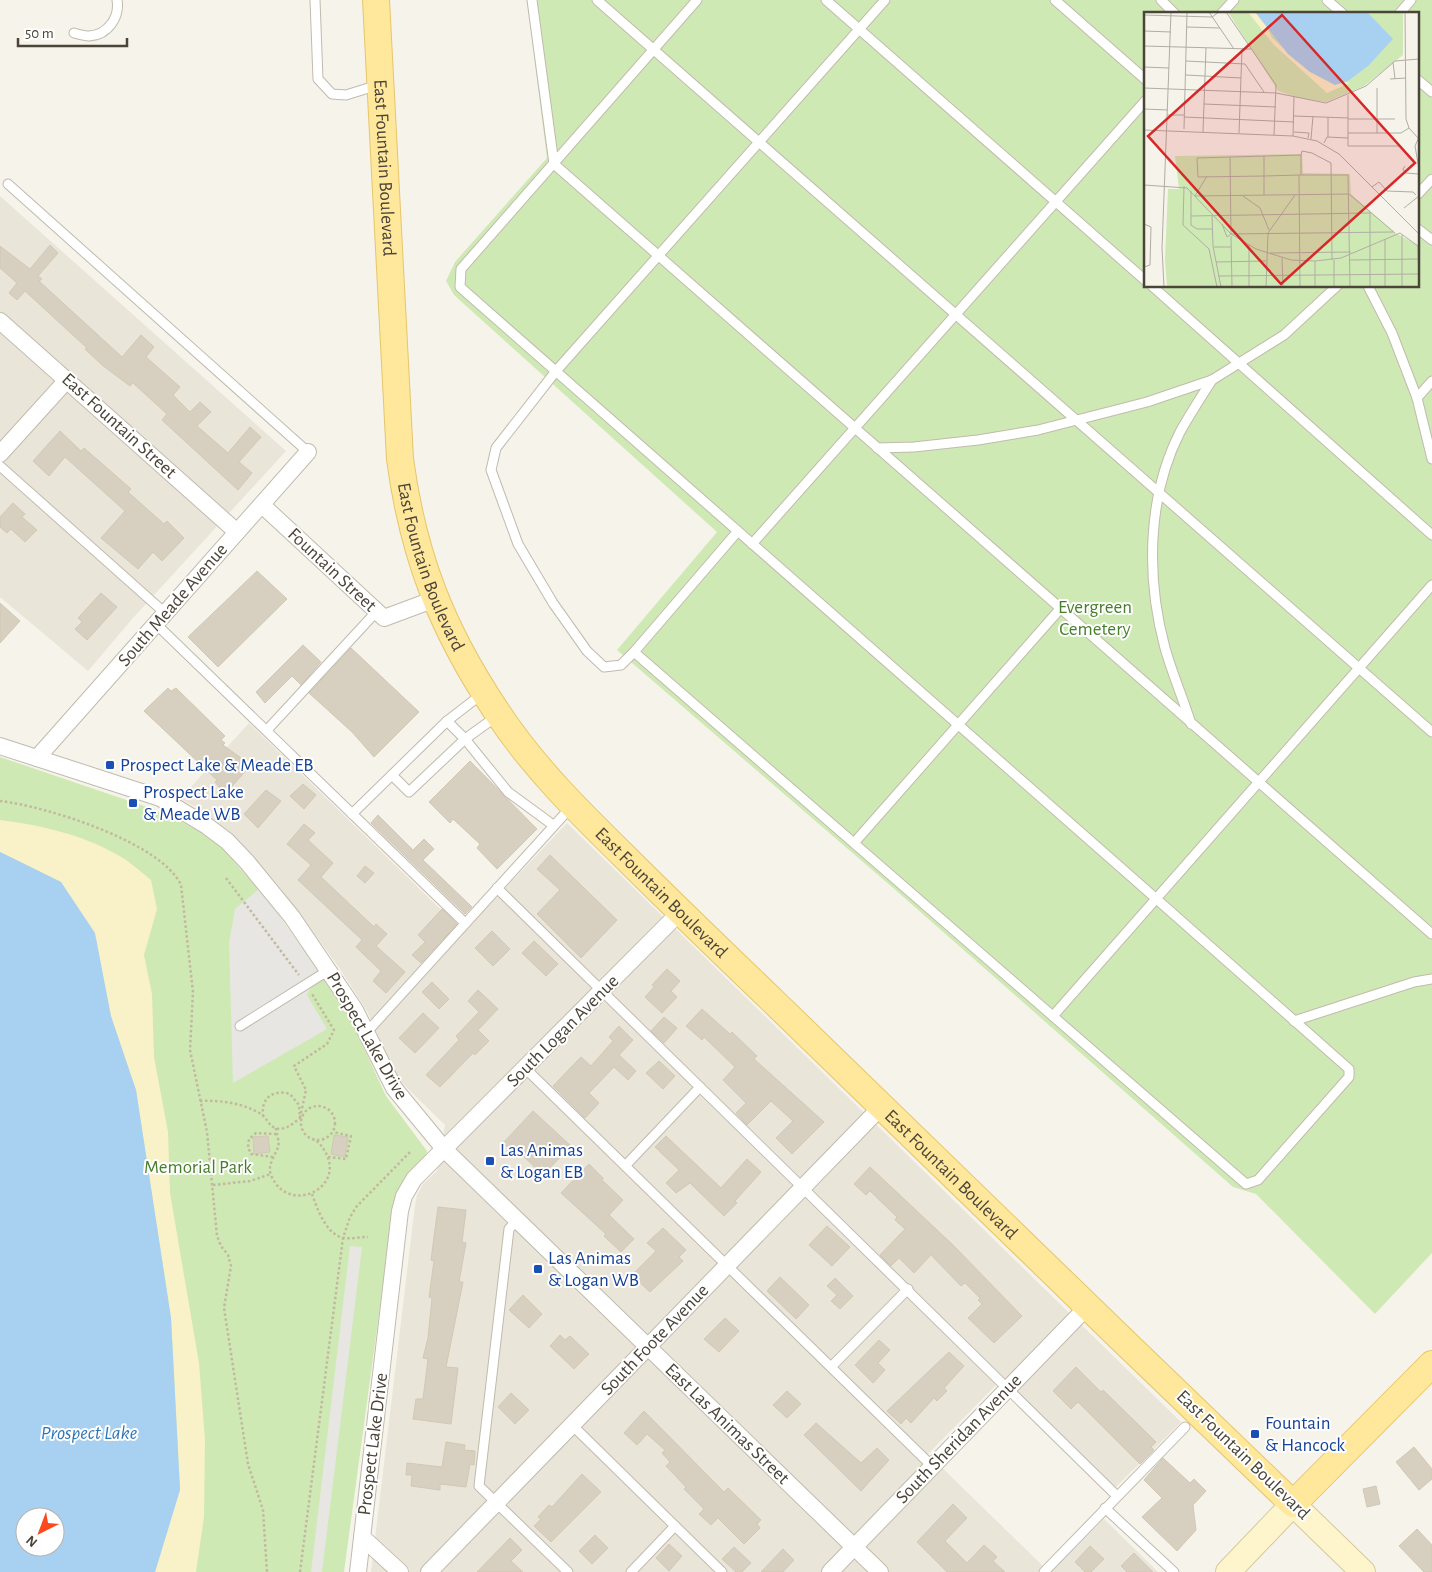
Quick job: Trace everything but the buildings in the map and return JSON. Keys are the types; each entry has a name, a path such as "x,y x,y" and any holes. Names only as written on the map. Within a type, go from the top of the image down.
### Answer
{"main road":[{"name":"East Fountain Boulevard","path":"376,0 400,459 405,500 419,556 435,599 458,649 484,693 498,715 545,775 572,805 881,1107 1363,1572"},
{"path":"1228,1572 1432,1364"}],"street":[{"name":"East Fountain Street","path":"0,320 237,532"},
{"path":"0,454 68,380"},
{"name":"South Meade Avenue","path":"37,758 308,452"},
{"name":"Fountain Street","path":"262,505 384,618 435,599"},
{"name":"Prospect Lake Drive","path":"0,746 160,798 208,826 247,862 292,917 329,970 366,1033 394,1088 445,1150 414,1179 404,1196 400,1211 358,1572"},
{"name":"South Logan Avenue","path":"445,1150 680,912"},
{"name":"South Foote Avenue","path":"430,1572 881,1107"},
{"name":"East Las Animas Street","path":"445,1150 880,1572"},
{"name":"South Sheridan Avenue","path":"830,1572 1088,1306"},
{"path":"362,1536 400,1572"}],"lane":[{"path":"74,33 89,36 107,29 118,12 118,0"},
{"path":"315,0 318,78 332,94 346,95 380,84"},
{"path":"532,0 554,164 1432,934"},
{"path":"597,0 1432,732"},
{"path":"634,652 1246,1184 1258,1180 1349,1077 1349,1069 556,370 460,288 461,269 654,51 696,0"},
{"path":"826,0 1144,279"},
{"path":"738,531 634,652 621,665 604,667 587,651 553,603 518,544 492,470 496,448 556,370 885,0"},
{"path":"1056,0 1144,78"},
{"path":"1161,0 1173,12"},
{"path":"1223,12 1234,0"},
{"path":"1327,0 1341,12"},
{"path":"1401,12 1411,0"},
{"path":"1420,82 1432,92"},
{"path":"752,544 1144,102"},
{"path":"1420,192 1432,179"},
{"path":"8,184 308,452"},
{"path":"1420,230 1432,240"},
{"path":"1154,288 1432,536"},
{"path":"877,448 914,447 978,440 1038,430 1147,402 1212,380 1284,335 1334,288"},
{"path":"1369,288 1392,333 1417,398 1432,459"},
{"path":"1191,724 1166,648 1158,613 1152,561 1159,493 1180,433 1212,380"},
{"path":"1417,398 1432,381"},
{"path":"0,466 161,619 267,730 465,923"},
{"path":"1053,1016 1432,585"},
{"path":"854,843 1060,609"},
{"path":"267,730 377,611"},
{"path":"352,814 447,721 484,693"},
{"path":"392,775 409,792 465,739 498,715"},
{"path":"447,721 465,739 508,792 553,826"},
{"path":"366,1033 572,805"},
{"path":"497,888 1117,1496"},
{"path":"240,1026 329,970"},
{"path":"1294,1021 1414,982 1432,979"},
{"path":"526,1069 832,1366 932,1466"},
{"path":"625,1166 700,1087"},
{"path":"517,1220 509,1229 479,1486 568,1572"},
{"path":"832,1366 908,1289"},
{"path":"572,1425 722,1572"},
{"path":"1044,1572 1184,1427"},
{"path":"1105,1508 1174,1572"},
{"path":"630,1572 675,1526"}],"path":[{"path":"0,802 49,811 85,823 127,841 176,872 181,885 193,992 190,1050 207,1132 217,1236 221,1246 228,1255 231,1266 224,1308 248,1464 263,1510 267,1572"},
{"path":"263,1115 263,1104 266,1098 275,1093 282,1092 295,1098 299,1105 300,1118 303,1131 310,1138 316,1140 326,1138 333,1132 336,1119 325,1106 309,1108 300,1118 284,1128 276,1128 268,1124 263,1115"},
{"path":"200,1101 219,1100 232,1102 263,1115"},
{"path":"276,1128 279,1146 273,1157 271,1174 276,1184 290,1194 298,1196 312,1194 324,1186 328,1178 330,1171 328,1157 316,1140"},
{"path":"328,1157 346,1159 350,1136 333,1132"},
{"path":"273,1157 251,1154 248,1147 249,1139 256,1133 276,1134"},
{"path":"300,1572 343,1238 350,1217 357,1206 411,1151"},
{"path":"213,1185 250,1181 271,1174"},
{"path":"312,1194 318,1213 334,1233 343,1238 368,1237"}],"shaded area":[{"path":"0,196 286,451 133,618 88,671 0,597"},
{"path":"249,723 464,932 567,823 1181,1422 1110,1493 998,1383 928,1454 1049,1572 371,1572 415,1205 417,1195 423,1184 437,1171 445,1125 401,1082 391,1067 367,1011 338,966 279,886 247,849 224,828 200,809 180,799"},
{"path":"259,889 319,971 307,995 327,1029 233,1083 229,943 235,909"},
{"path":"350,1246 362,1247 322,1572 311,1572"},
{"path":"1104,1519 1158,1572 1051,1572"}],"green space":[{"name":"Evergreen Cemetery","path":"527,0 1432,0 1432,1253 1375,1314 1256,1194 1233,1187 892,887 617,650 717,532 454,295 446,281 455,262 547,158"},
{"name":"Memorial Park","path":"0,757 150,808 180,821 220,846 263,894 350,1018 386,1096 427,1151 426,1158 407,1180 394,1203 344,1572 0,1572"}],"sand":[{"path":"0,820 45,828 89,841 120,856 151,880 157,909 144,955 152,994 154,1057 168,1132 170,1193 199,1363 205,1440 204,1517 196,1572 155,1572 180,1489 171,1318 136,1090 61,882 0,852"}],"water":[{"name":"Prospect Lake","path":"0,852 61,882 95,933 111,1016 136,1090 171,1318 180,1490 155,1572 0,1572"}],"place":[{"name":"Prospect Lake & Meade EB","path":"110,765"},
{"name":"Prospect Lake & Meade WB","path":"133,803"},
{"name":"Las Animas & Logan EB","path":"490,1161"},
{"name":"Las Animas & Logan WB","path":"538,1269"},
{"name":"Fountain & Hancock","path":"1255,1434"}]}
